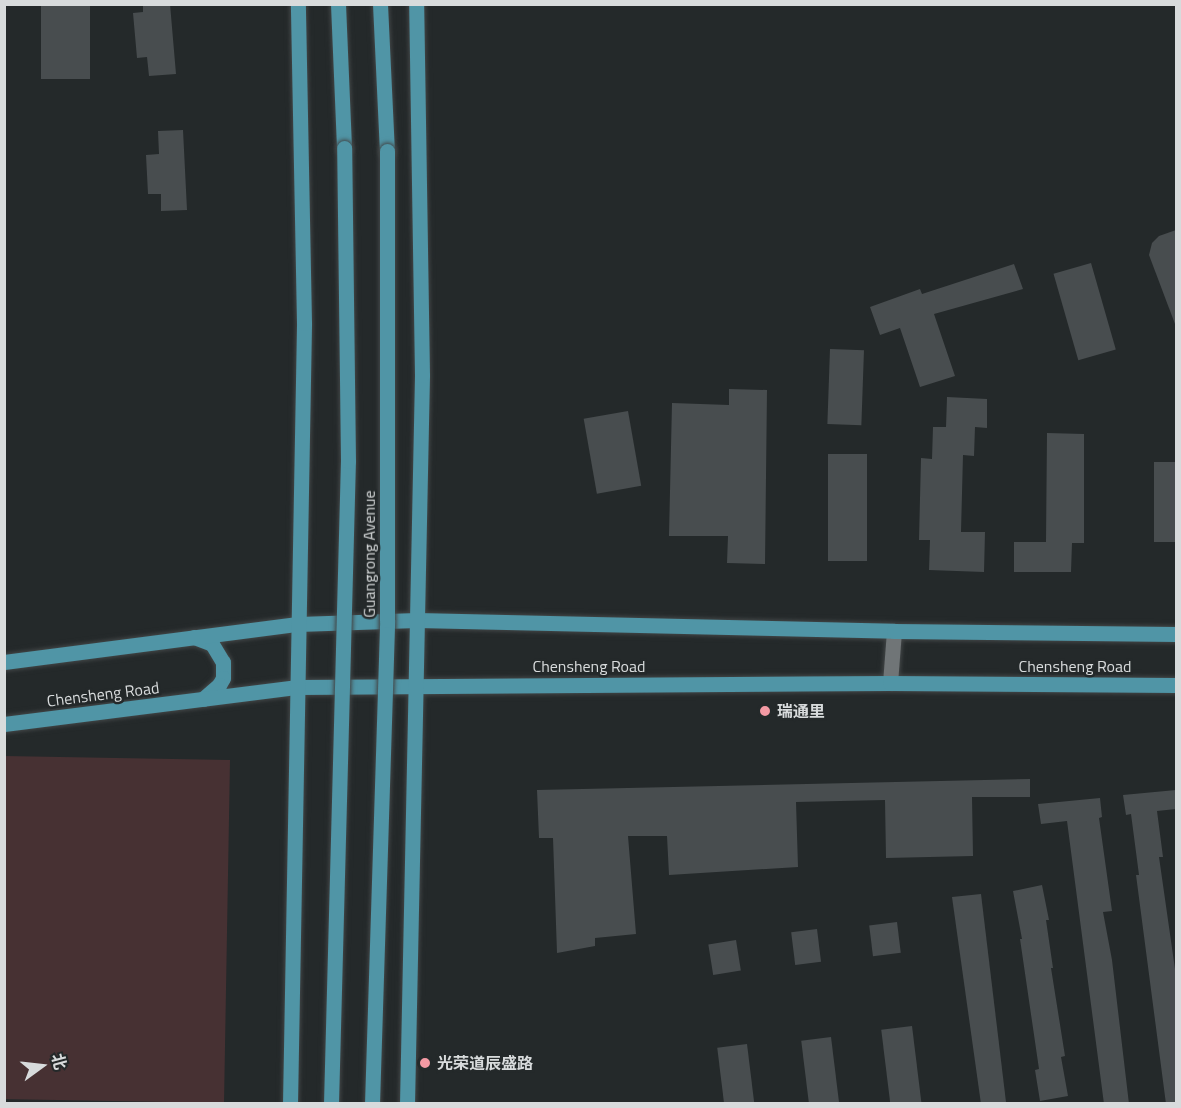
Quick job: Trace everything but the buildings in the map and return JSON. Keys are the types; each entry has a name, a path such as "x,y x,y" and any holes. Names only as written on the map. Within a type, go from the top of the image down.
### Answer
{"main road":[{"path":"290,1104 304,323 298,4"},
{"name":"Guangrong Avenue","path":"331,1104 348,461 344,148 338,4"},
{"name":"Guangrong Avenue","path":"372,1104 387,620 387,151 380,4"},
{"path":"407,1104 422,375 416,4"},
{"name":"Chensheng Road","path":"194,637 298,624 417,620 894,631 1176,633"},
{"path":"4,662 194,637 217,649 223,662 223,678 219,685 203,699"},
{"name":"Chensheng Road","path":"4,724 298,687 416,684 1176,685"}],"street":[{"path":"890,683 894,631"}],"shaded area":[{"path":"4,756 230,760 224,1103 4,1099"}],"place":[{"name":"瑞通里","path":"765,711"},
{"name":"光荣道辰盛路","path":"425,1063"}]}
